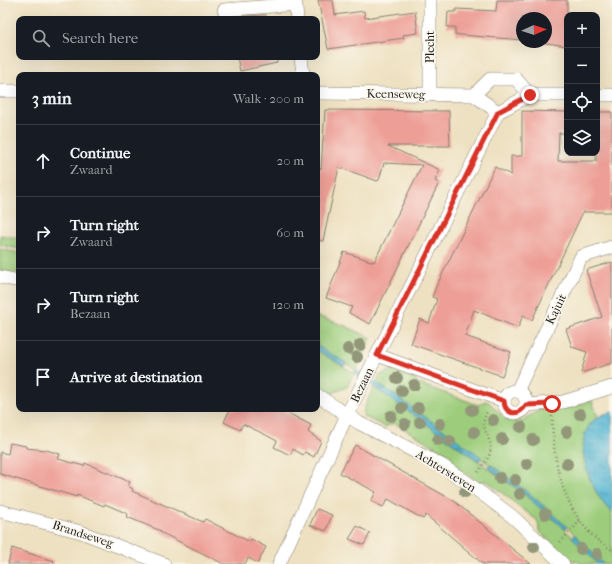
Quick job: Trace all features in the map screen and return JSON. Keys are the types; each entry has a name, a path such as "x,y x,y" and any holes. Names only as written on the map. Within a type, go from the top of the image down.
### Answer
{"street":[{"name":"Plecht","path":"430,0 430,95"},
{"path":"224,10 295,2 297,16"},
{"path":"301,60 303,72"},
{"path":"530,95 516,79 490,79 474,95 498,112 530,95 564,95"},
{"path":"0,91 16,91"},
{"name":"Keenseweg","path":"320,93 474,95"},
{"path":"600,95 612,95"},
{"name":"Bezaan","path":"279,564 377,355 498,112"},
{"name":"Kajuit","path":"517,391 581,257 612,247"},
{"path":"0,277 16,280"},
{"path":"377,355 499,400 511,413 517,414 522,411 526,405 524,395 517,391 512,391 499,400"},
{"path":"526,405 552,404 573,400 612,387"},
{"name":"Achtersteven","path":"320,397 359,423 441,465 469,484 513,517 563,564"},
{"name":"Brandseweg","path":"0,511 81,532 164,564"}],"path":[{"path":"469,484 489,455 491,448 483,422 484,415 499,400"},
{"path":"552,404 553,444 556,464 568,502 580,521 592,535 612,550"},
{"path":"550,552 580,521"}],"green space":[{"path":"0,235 16,238 16,248 0,245"},
{"path":"0,249 16,252 16,273 0,270"},
{"path":"320,317 346,326 371,338 356,370 320,348"},
{"path":"320,352 354,373 347,387 334,392 332,396 320,390"},
{"path":"392,367 414,375 417,383 478,405 485,401 489,402 504,418 513,422 522,420 540,410 564,409 592,401 598,417 590,424 586,433 584,454 593,486 612,515 612,564 603,564 567,527 531,495 376,383 380,375 390,371"},
{"path":"374,386 524,494 565,529 598,564 582,564 577,561 570,561 539,531 538,521 487,481 479,482 452,464 450,455 394,423 385,427 363,416 364,409"}],"water":[{"path":"320,348 346,363 344,366 320,352"},
{"path":"356,370 386,389 481,457 479,461 354,373"},
{"path":"612,412 612,513 594,488 584,457 583,442 587,429 597,418"},
{"path":"490,464 531,495 567,527 565,529 524,494 488,467"},
{"path":"575,535 603,564 598,564 572,537"}],"building":[{"path":"318,0 333,0 335,15 364,11 365,18 415,11 418,33 403,35 404,38 328,49"},
{"path":"497,0 567,0 567,12 564,12 564,46 552,44 552,12 516,12 516,40 455,34 455,27 447,27 448,12 456,12 456,9 496,11"},
{"path":"266,15 266,16 243,16"},
{"path":"238,60 277,60 277,63 240,71"},
{"path":"325,110 449,111 450,146 388,146 440,170 435,181 439,183 370,324 349,313 352,307 326,298 344,252 374,262 422,165 384,163 379,180 377,181 339,167 323,241 320,240 321,169"},
{"path":"522,111 564,112 564,133 559,133 558,161 596,161 596,156 600,156 600,112 612,112 612,212 583,212 532,320 523,315 518,328 474,310 465,336 511,352 502,376 411,344 420,319 429,323 437,299 432,297 436,287 495,167 511,175 511,156 522,156"},
{"path":"612,262 612,363 581,373 587,352 572,347 566,329 602,317 586,270"},
{"path":"229,412 286,412 311,425 308,432 321,441 314,457 305,452 303,455 293,449 290,455 274,447 277,441 266,435 243,424 240,430 224,422"},
{"path":"10,443 26,446 26,448 46,450 60,454 58,459 84,466 85,463 130,482 128,486 133,489 132,491 203,522 205,519 250,542 251,539 266,547 258,563 248,558 245,564 224,564 160,532 161,531 127,517 128,514 105,504 104,506 77,495 77,497 0,474 0,452 8,454"},
{"path":"355,445 454,501 531,564 483,564 426,515 423,519 388,499 383,507 371,501 376,492 340,473"},
{"path":"317,509 332,515 326,531 310,525"},
{"path":"357,526 370,533 364,545 349,539"},
{"path":"12,548 54,561 53,564 8,564"}],"route":[{"path":"530,95 498,112 377,355 504,401 506,409 511,413 517,414 522,411 526,405 552,404"}]}
